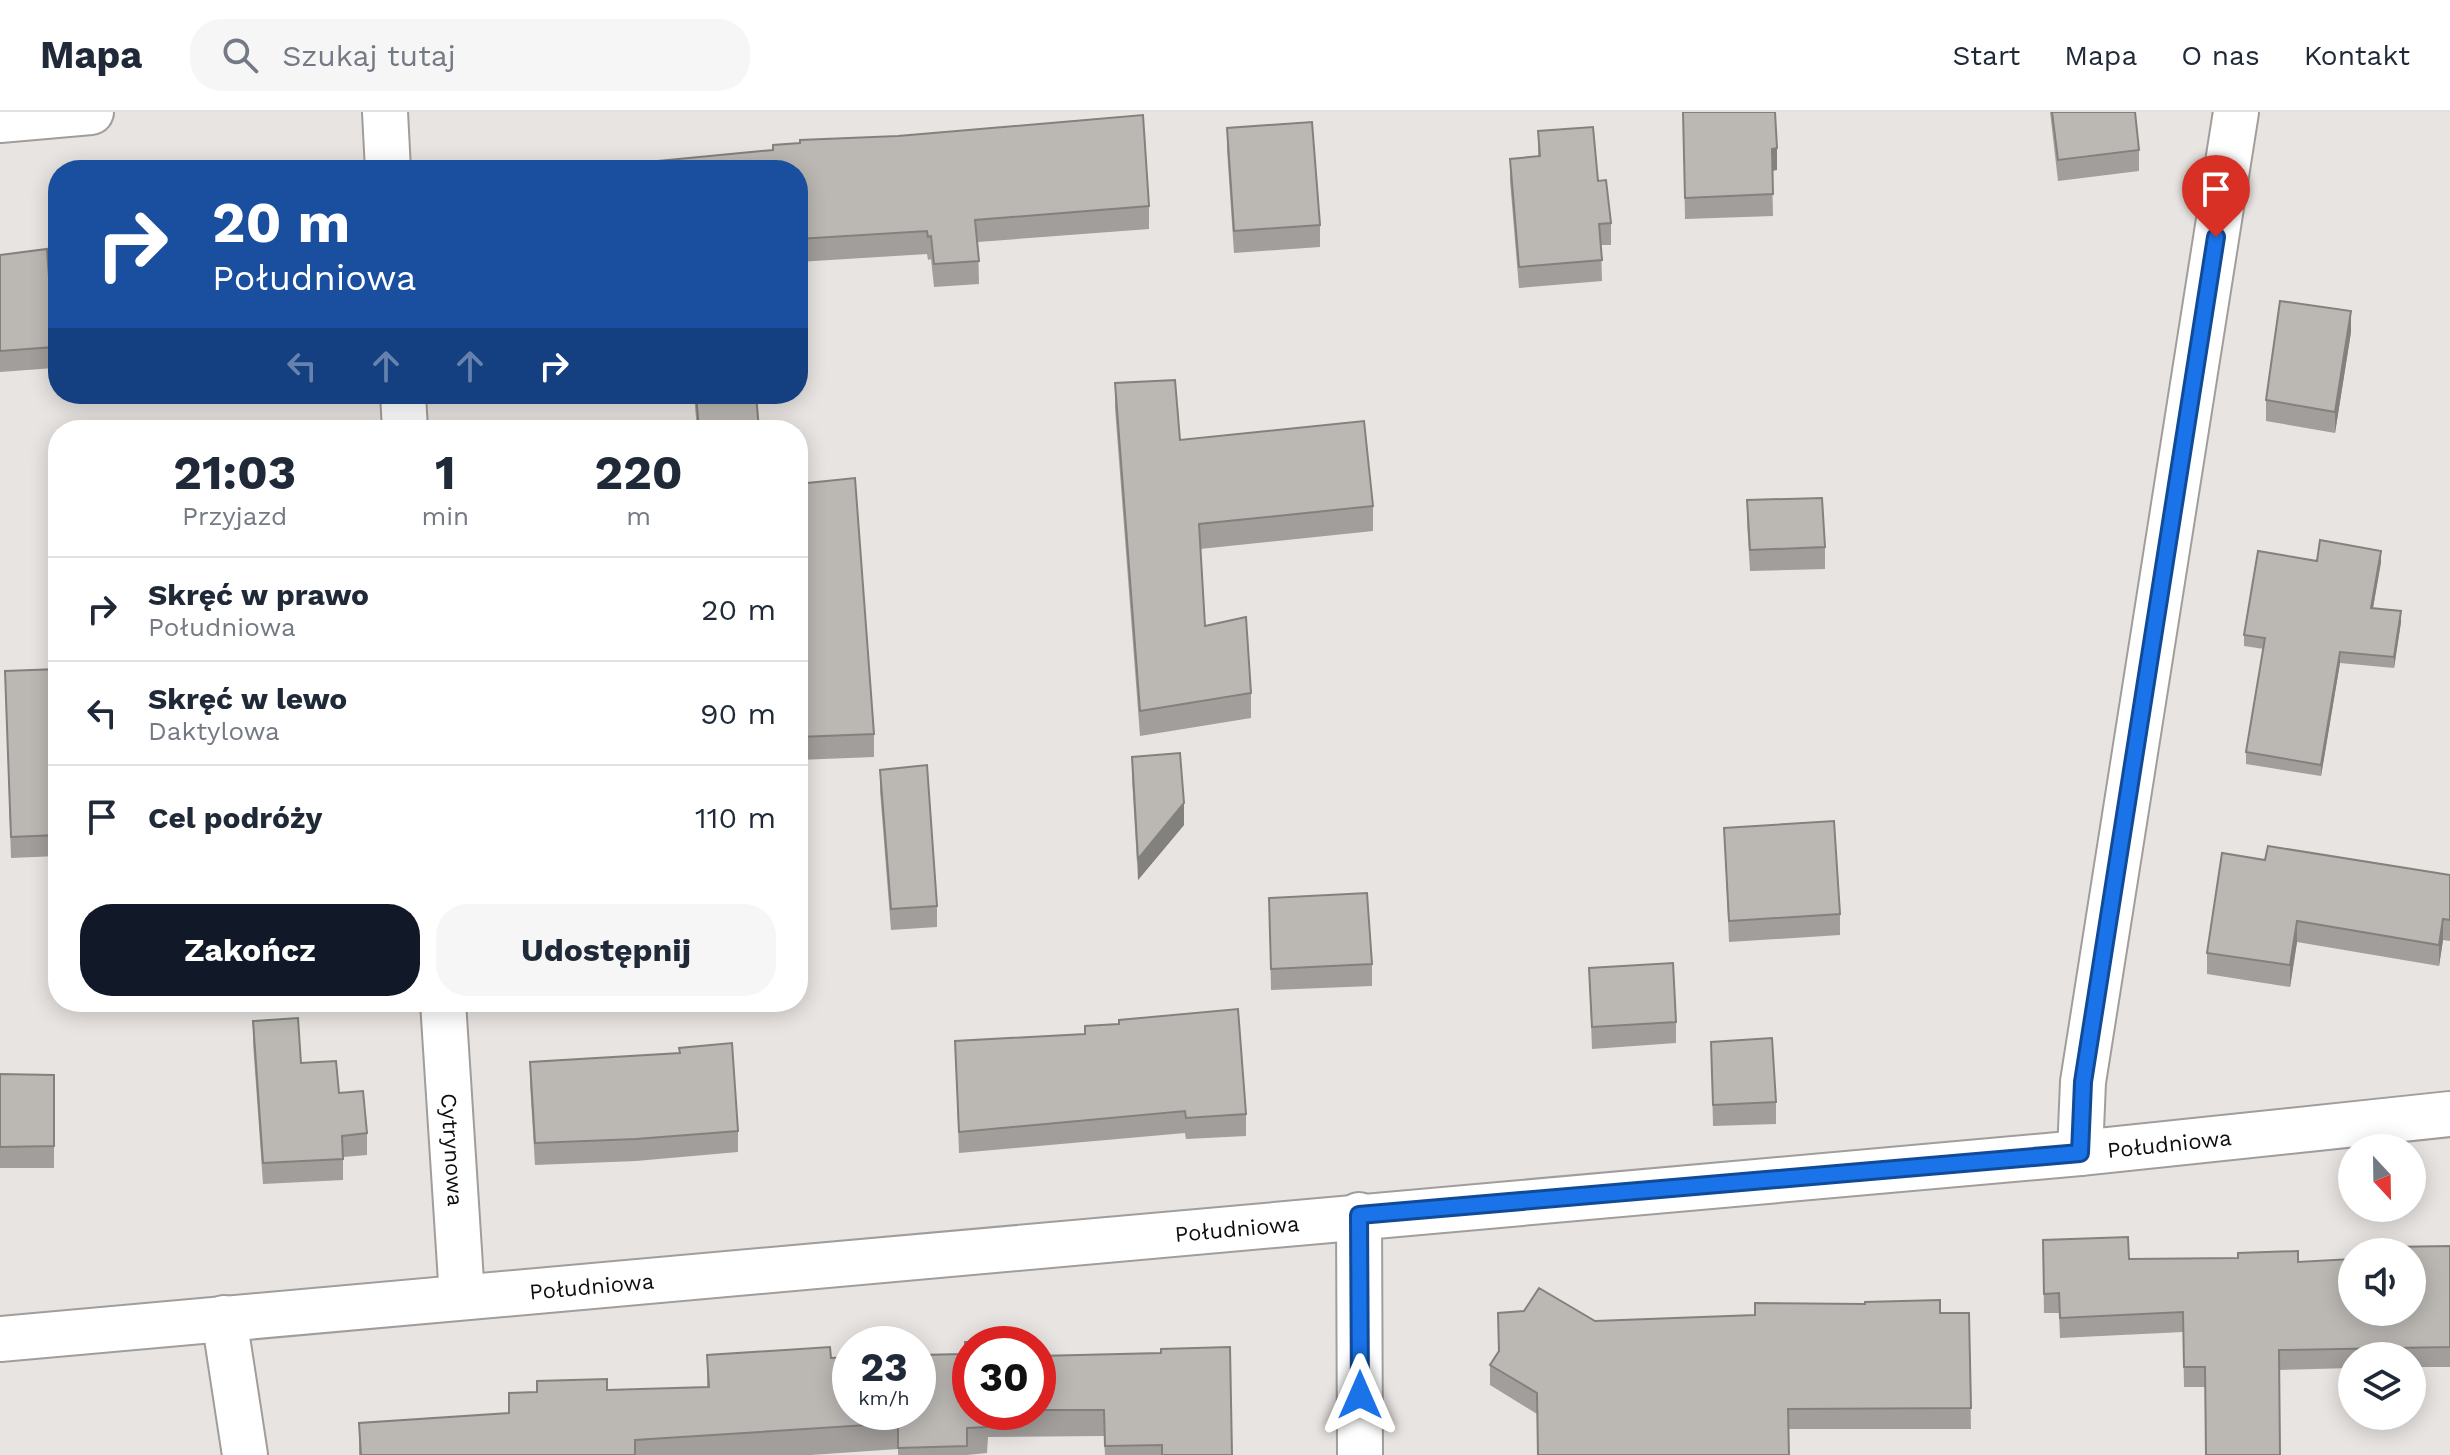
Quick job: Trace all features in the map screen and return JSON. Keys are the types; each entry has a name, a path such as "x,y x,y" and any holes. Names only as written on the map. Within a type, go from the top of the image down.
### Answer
{"street":[{"path":"0,120 91,112"},
{"path":"385,112 387,160"},
{"path":"2080,1153 2083,1082 2236,112"},
{"name":"Cytrynowa","path":"444,1012 462,1297"},
{"name":"Południowa","path":"8,1333 224,1318 2080,1153 2450,1114"},
{"path":"1359,1215 1360,1455"},
{"path":"224,1318 245,1455"}],"building":[{"path":"1683,112 1775,112 1777,148 1772,149 1773,194 1685,198"},
{"path":"2052,112 2135,112 2139,150 2058,160"},
{"path":"1143,115 1149,206 975,220 979,261 934,264 931,236 928,237 927,231 808,238 808,160 668,160 773,150 773,145 800,143 800,140 898,136"},
{"path":"1312,122 1320,225 1234,231 1227,128"},
{"path":"1593,127 1598,181 1606,180 1611,223 1599,224 1602,260 1519,267 1510,159 1540,156 1538,131"},
{"path":"47,249 48,347 0,351 0,255"},
{"path":"2280,301 2351,311 2335,412 2266,400"},
{"path":"1175,380 1180,440 1364,421 1373,506 1199,524 1205,626 1246,617 1251,693 1140,711 1115,383"},
{"path":"697,404 757,404 758,420 698,420"},
{"path":"855,478 874,734 808,737 808,483"},
{"path":"1822,498 1825,547 1750,550 1747,500"},
{"path":"2320,540 2381,551 2371,608 2401,611 2394,657 2340,652 2321,765 2246,752 2265,638 2244,635 2258,551 2317,561"},
{"path":"48,669 48,835 11,837 5,671"},
{"path":"1180,753 1184,803 1138,859 1132,757"},
{"path":"927,765 937,906 891,909 880,770"},
{"path":"1834,821 1840,914 1729,921 1724,828"},
{"path":"2268,846 2450,875 2450,920 2443,919 2439,945 2297,921 2290,965 2207,953 2222,853 2265,860"},
{"path":"1367,893 1372,964 1271,969 1269,898"},
{"path":"1673,963 1676,1022 1592,1027 1589,968"},
{"path":"1238,1009 1246,1114 1186,1118 1185,1111 959,1132 955,1041 1085,1034 1085,1026 1119,1024 1119,1020"},
{"path":"298,1018 301,1063 336,1061 339,1093 363,1091 367,1133 342,1136 343,1159 263,1163 253,1021"},
{"path":"1772,1038 1776,1102 1713,1105 1711,1042"},
{"path":"732,1043 738,1131 535,1143 530,1062 680,1053 679,1048"},
{"path":"0,1074 54,1075 54,1146 0,1147"},
{"path":"2128,1237 2129,1259 2238,1258 2238,1253 2298,1251 2298,1262 2338,1260 2338,1326 2426,1326 2426,1246 2450,1246 2450,1347 2426,1347 2426,1342 2338,1342 2338,1349 2279,1350 2280,1455 2206,1455 2205,1367 2184,1367 2183,1312 2060,1318 2059,1293 2044,1294 2043,1240"},
{"path":"1539,1288 1595,1321 1755,1315 1755,1303 1865,1304 1940,1300 1940,1313 1969,1313 1971,1408 1788,1409 1789,1455 1538,1455 1537,1393 1490,1365 1499,1351 1498,1313 1524,1311"},
{"path":"830,1347 832,1427 635,1440 635,1455 361,1455 359,1423 509,1413 509,1393 537,1392 537,1381 607,1379 607,1390 709,1387 707,1355"},
{"path":"1230,1347 1232,1455 1162,1455 1162,1445 1105,1446 1104,1410 1056,1410 1056,1356 1161,1353 1161,1349"},
{"path":"952,1354 952,1430 967,1430 967,1446 898,1448 898,1430 936,1430 936,1355"}],"route":[{"path":"1360,1395 1359,1215 2080,1153 2083,1082 2216,237"}]}
